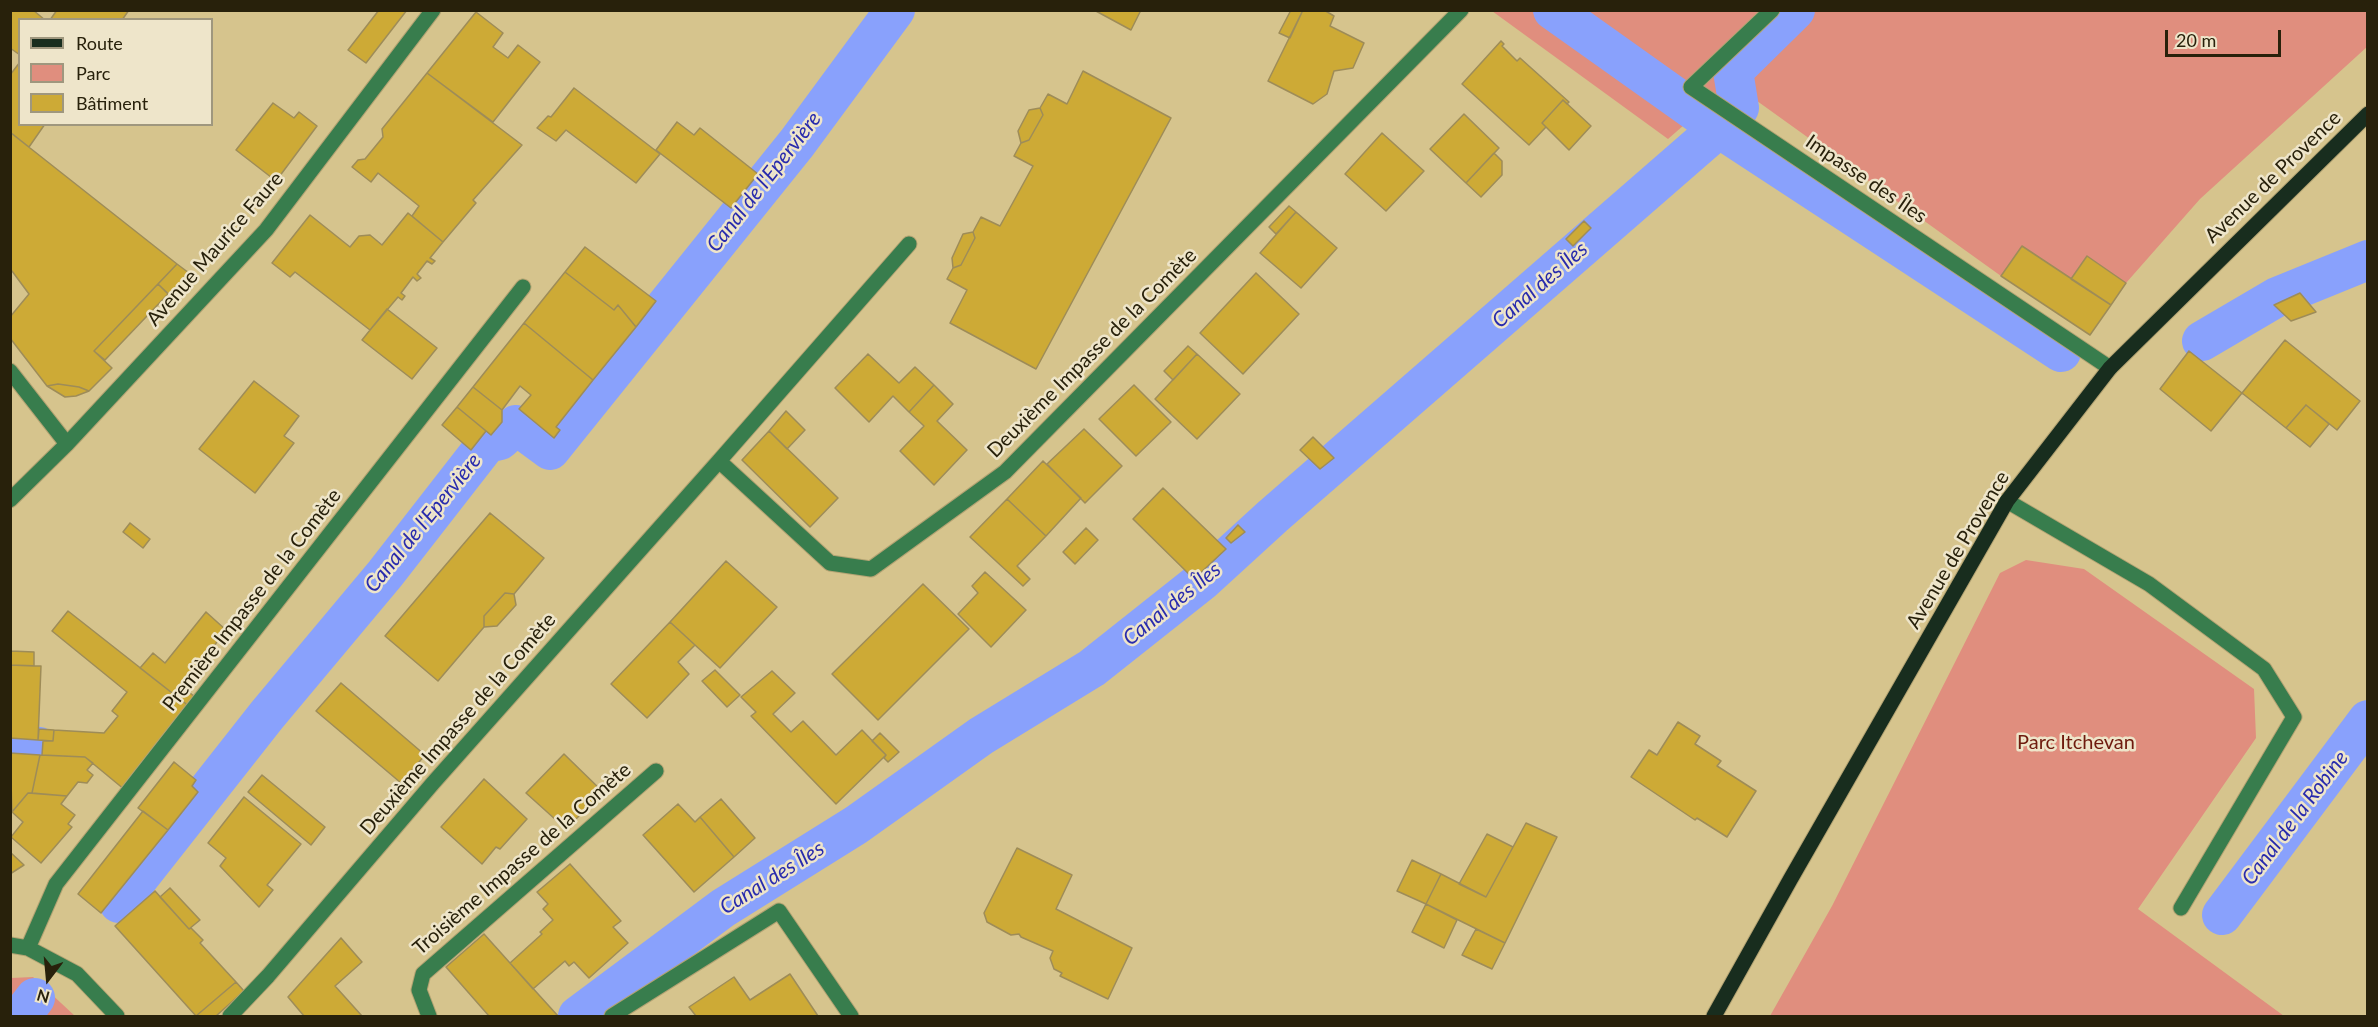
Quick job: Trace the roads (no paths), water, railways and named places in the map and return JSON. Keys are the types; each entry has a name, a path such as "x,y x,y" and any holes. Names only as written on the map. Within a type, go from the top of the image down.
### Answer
{"main road":[{"name":"Avenue de Provence","path":"1714,1017 2007,501 2110,368 2367,114"}],"street":[{"name":"Avenue Maurice Faure","path":"10,500 67,444 266,230 433,10"},
{"name":"Deuxième Impasse de la Comète","path":"719,461 830,563 872,569 1005,472 1461,10"},
{"name":"Impasse des Îles","path":"1772,10 1691,87 2110,368"},
{"name":"Deuxième Impasse de la Comète","path":"230,1017 268,976 433,783 909,244"},
{"name":"Première Impasse de la Comète","path":"28,948 56,884 523,287"},
{"path":"10,371 67,444"},
{"path":"2007,501 2149,584 2264,669 2294,717 2181,908"},
{"name":"Troisième Impasse de la Comète","path":"429,1017 419,990 423,974 656,771"},
{"path":"612,1017 778,911 851,1017"},
{"path":"10,945 28,948 77,974 117,1017"}],"waterway":[{"name":"Canal de l'Epervière","path":"119,903 267,715 385,574 487,443 500,440 516,425 550,450 797,143 895,10"},
{"path":"1553,10 1719,128 2061,352"},
{"name":"Canal des Îles","path":"1739,108 1733,71 1795,10"},
{"name":"Canal des Îles","path":"578,1016 723,908 856,825 981,736 1092,668 1203,580 1273,516 1719,128"},
{"path":"2202,341 2277,297 2368,260"},
{"name":"Canal de la Robine","path":"2222,915 2368,720"},
{"path":"10,744 39,747"},
{"name":"Canal de l'Epervière","path":"21,1016 35,998"}],"park label":[{"name":"Parc Itchevan","path":"2076,743"}]}
